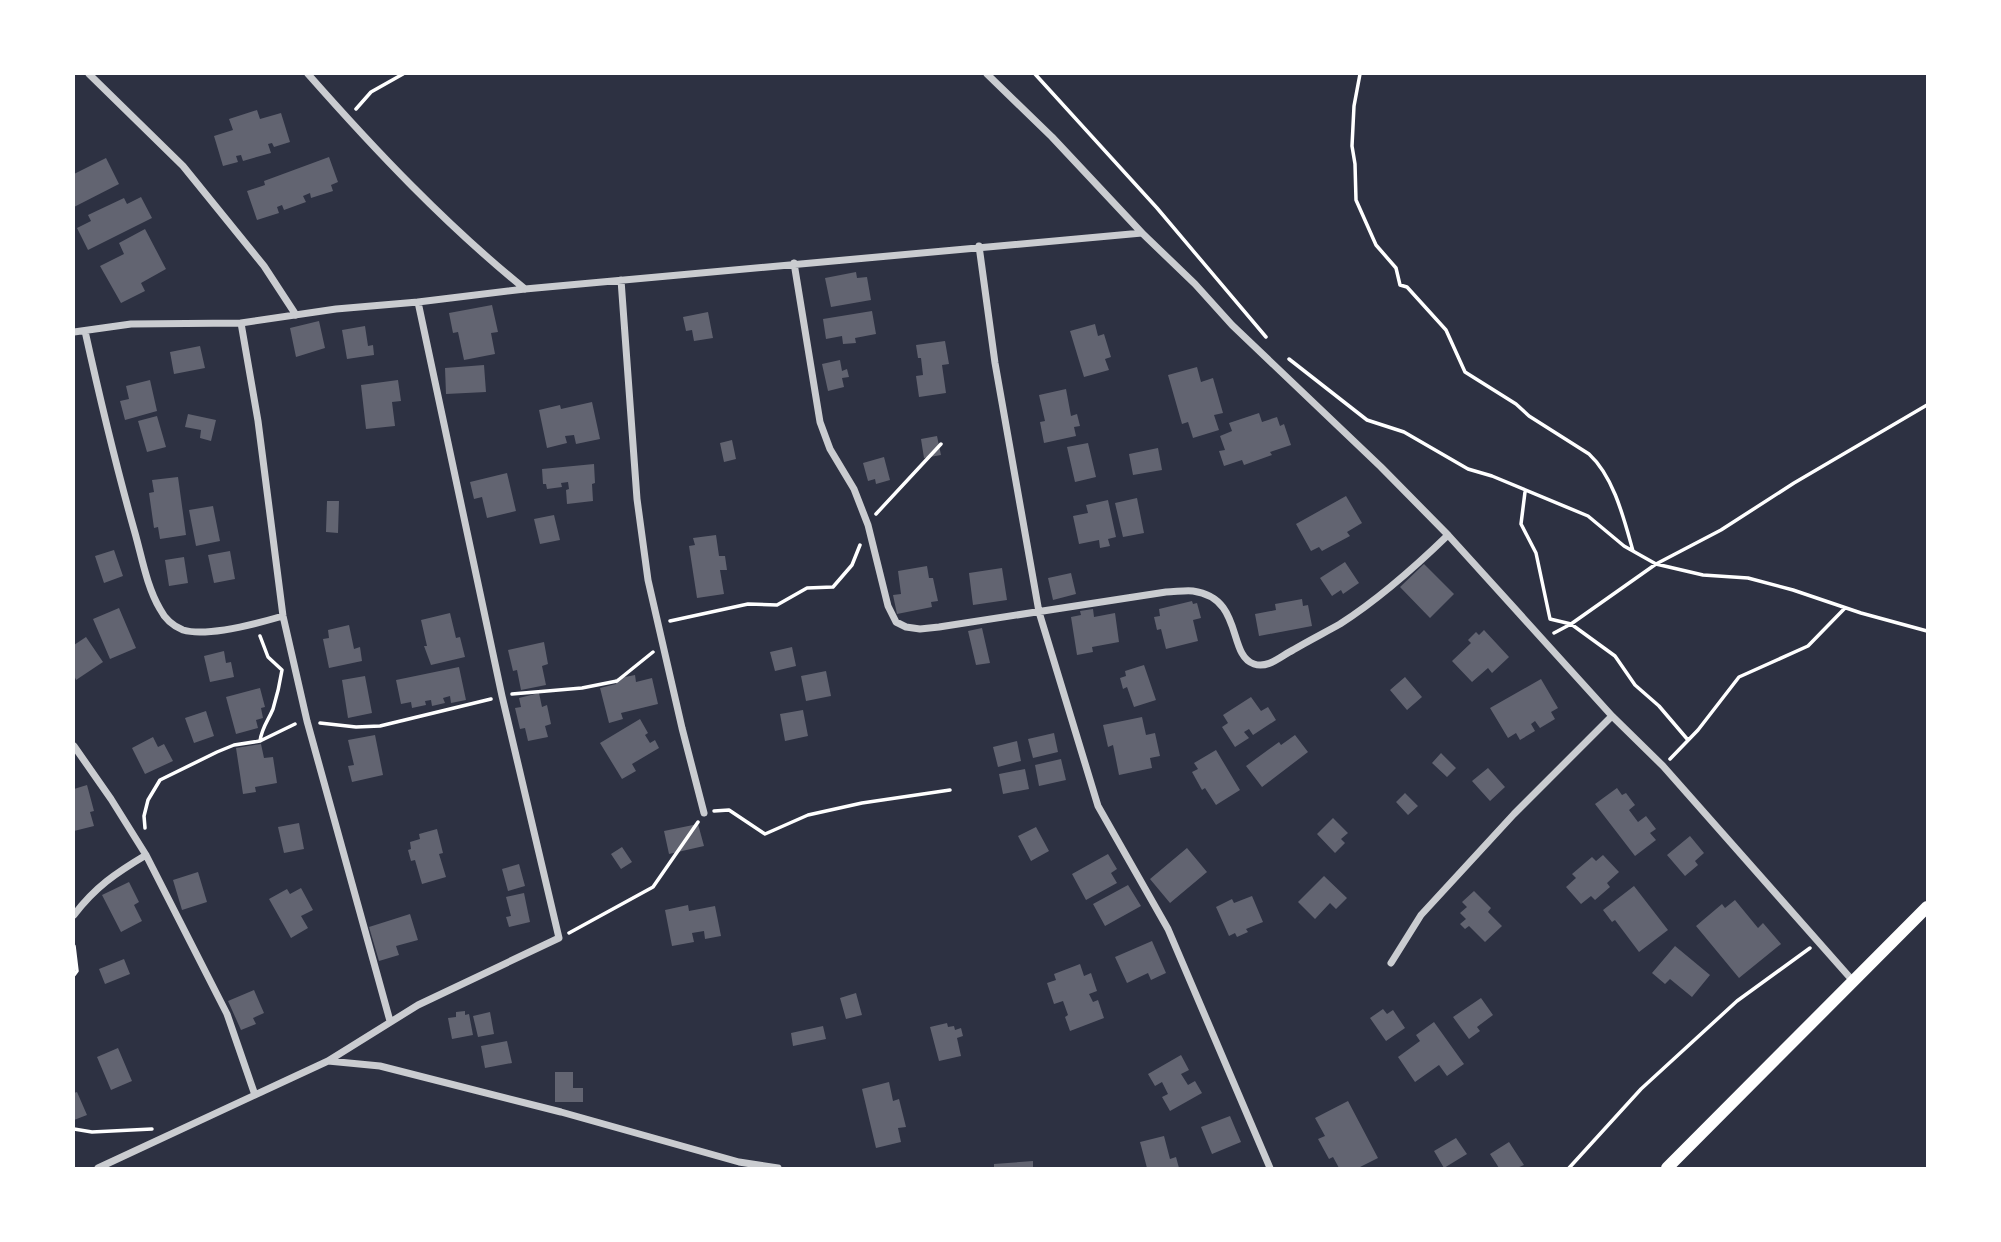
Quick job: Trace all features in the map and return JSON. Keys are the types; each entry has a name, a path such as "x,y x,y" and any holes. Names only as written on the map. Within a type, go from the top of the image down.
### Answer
{"highway":[{"path":"1667,1168 1927,907"}],"street":[{"path":"89,74 183,166 264,266 296,315"},
{"path":"308,74 348,119 480,253 525,289"},
{"path":"987,74 1052,137 1232,325 1381,467 1448,536 1612,716 1663,765 1853,981"},
{"path":"74,332 131,324 241,323 525,289 1142,233"},
{"path":"979,246 995,363 1039,612 1098,806 1168,929 1270,1168"},
{"path":"794,263 820,422 830,449 854,489 868,524 888,606 895,622 906,627 920,629 1166,592 1194,591 1219,602 1230,616 1244,658 1255,665 1271,664 1370,603 1448,536"},
{"path":"621,280 636,499 648,580 704,813"},
{"path":"97,1168 328,1061 390,1021 559,938 502,696 418,302"},
{"path":"241,323 258,421 283,616 307,721 390,1021"},
{"path":"85,331 117,472 159,608 167,621 182,630 201,633 283,616"},
{"path":"1391,963 1422,915 1514,814 1612,716"},
{"path":"74,746 146,855 227,1014 255,1095"},
{"path":"74,915 89,895 110,877 146,855"},
{"path":"328,1061 380,1066 561,1112 739,1162 778,1168"}],"path":[{"path":"348,119 372,92 403,74"},
{"path":"1035,74 1157,208 1274,347"},
{"path":"1360,74 1354,106 1352,146 1356,200 1377,245 1396,268 1400,285 1407,288 1446,330 1465,372 1598,461 1617,502 1633,551"},
{"path":"1283,354 1367,420 1404,432 1468,469 1492,476 1588,516 1633,551 1656,564 1703,575 1748,578 1927,631"},
{"path":"1543,639 1571,624 1656,564 1721,530 1794,483 1927,405"},
{"path":"146,855 144,816 148,800 160,780 234,745 260,741 294,724 307,721 356,727 380,726 502,696 539,690 582,688 617,681 663,644 670,621 748,604 777,605 807,588 833,587 852,565 868,524 941,444"},
{"path":"1525,491 1521,524 1536,553 1550,620 1571,624 1615,656 1635,685 1659,706 1688,740"},
{"path":"1663,765 1698,730 1739,677 1808,646 1845,608"},
{"path":"258,623 262,645 268,657 282,670 279,690 262,728 260,741"},
{"path":"559,938 653,887 704,813 729,810 765,834 808,815 862,803 950,790"},
{"path":"1569,1168 1642,1089 1737,1001 1818,943"},
{"path":"74,946 77,971 74,975"},
{"path":"74,1129 92,1132 160,1128"}],"building":[{"path":"257,110 260,119 281,113 290,142 274,147 272,143 268,144 271,153 243,161 241,155 236,156 238,162 223,166 214,136 233,130 229,119"},
{"path":"329,157 338,182 331,185 333,191 311,198 310,193 303,196 306,202 284,210 282,205 277,207 279,213 257,220 247,191 265,185 264,181"},
{"path":"106,158 119,184 74,207 74,174"},
{"path":"141,197 152,218 88,250 77,228 91,221 88,215 124,198 127,204"},
{"path":"145,229 166,269 141,283 145,291 121,303 100,266 124,254 119,243"},
{"path":"856,272 857,278 867,277 871,300 831,307 825,278"},
{"path":"492,305 498,332 491,333 495,354 464,360 458,332 453,333 449,313"},
{"path":"872,311 876,334 855,338 856,343 843,344 842,336 826,339 823,319"},
{"path":"708,312 713,338 694,341 692,330 686,331 683,317"},
{"path":"319,321 325,348 296,357 290,328"},
{"path":"1095,324 1098,336 1104,334 1111,357 1105,359 1109,370 1084,377 1070,331"},
{"path":"365,326 368,346 373,345 374,355 347,359 342,330"},
{"path":"945,341 949,364 942,365 946,393 919,397 916,376 923,375 916,345"},
{"path":"200,346 205,368 174,374 170,352"},
{"path":"840,360 842,371 847,369 849,377 842,378 844,387 828,391 822,364"},
{"path":"484,365 486,392 446,394 445,368"},
{"path":"1197,367 1201,382 1213,378 1223,413 1214,415 1219,430 1193,438 1188,422 1182,424 1168,375"},
{"path":"150,380 157,411 125,420 120,401 129,399 126,386"},
{"path":"398,380 401,401 392,402 395,426 366,429 361,385"},
{"path":"1066,389 1071,416 1077,414 1080,426 1074,427 1076,436 1044,443 1040,422 1045,421 1039,395"},
{"path":"592,402 600,439 576,444 574,435 565,436 567,443 547,448 539,410 560,405 561,409"},
{"path":"1259,413 1262,422 1277,417 1280,426 1284,424 1291,445 1244,465 1242,460 1224,466 1219,451 1225,450 1220,436 1232,431 1229,423"},
{"path":"188,414 216,420 211,441 200,438 201,430 185,427"},
{"path":"157,416 166,447 147,452 138,421"},
{"path":"937,436 941,455 924,458 921,439"},
{"path":"732,440 736,459 724,462 720,443"},
{"path":"1088,443 1096,477 1075,482 1067,447"},
{"path":"1158,448 1162,470 1133,475 1129,454"},
{"path":"884,457 890,480 876,484 875,479 868,481 863,463"},
{"path":"594,464 593,501 567,504 568,482 561,483 562,487 547,489 546,484 543,484 542,469"},
{"path":"507,473 516,511 487,518 482,497 474,499 470,482"},
{"path":"178,477 186,535 160,539 158,527 154,528 149,493 154,492 152,480"},
{"path":"1346,496 1362,523 1347,532 1350,536 1322,551 1319,547 1311,551 1296,524"},
{"path":"1137,498 1144,533 1123,537 1115,503"},
{"path":"1108,500 1116,537 1108,539 1110,546 1100,548 1099,540 1079,544 1073,516 1088,513 1086,505"},
{"path":"327,501 339,501 338,533 326,532"},
{"path":"213,506 220,541 196,546 189,510"},
{"path":"554,515 560,540 540,544 534,519"},
{"path":"716,535 719,556 725,556 727,570 720,570 724,594 697,598 689,546 695,545 693,538"},
{"path":"114,550 123,576 104,583 95,556"},
{"path":"230,551 235,579 214,583 208,555"},
{"path":"184,557 188,583 169,586 165,560"},
{"path":"1345,562 1359,583 1343,594 1341,590 1332,596 1320,578"},
{"path":"1424,564 1454,594 1430,618 1400,587"},
{"path":"927,566 929,578 933,578 938,601 931,602 932,607 897,614 893,595 901,594 898,571"},
{"path":"1002,568 1007,600 973,605 969,573"},
{"path":"1071,573 1076,594 1053,600 1048,578"},
{"path":"1302,599 1303,606 1308,605 1312,626 1259,636 1255,614 1276,610 1275,604"},
{"path":"1192,601 1193,604 1197,603 1201,618 1193,620 1198,641 1166,649 1161,629 1157,630 1154,617 1160,616 1159,609"},
{"path":"119,608 136,648 110,659 93,619"},
{"path":"1093,609 1094,617 1115,613 1119,642 1092,647 1093,652 1077,655 1071,617 1081,615 1080,611"},
{"path":"450,613 456,638 460,637 465,657 431,665 424,646 427,646 421,620"},
{"path":"349,625 354,649 360,647 362,661 329,668 323,639 329,638 328,630"},
{"path":"982,628 990,663 976,665 968,631"},
{"path":"1484,630 1509,657 1492,673 1488,668 1472,682 1452,661 1471,643 1468,640 1476,632 1479,635"},
{"path":"86,637 103,662 76,680 74,645"},
{"path":"544,642 548,664 542,666 546,685 521,690 517,670 513,671 508,650"},
{"path":"792,647 796,666 775,671 770,652"},
{"path":"224,651 226,663 231,662 234,677 210,682 204,656"},
{"path":"1144,665 1156,700 1134,707 1127,687 1123,689 1120,678 1126,676 1125,671"},
{"path":"459,667 466,700 451,703 450,696 443,698 445,703 432,706 431,700 425,701 426,705 412,708 411,702 401,704 396,680"},
{"path":"826,671 831,696 806,701 801,676"},
{"path":"635,675 636,682 652,678 658,704 621,713 623,719 609,723 600,688 616,684 615,679"},
{"path":"365,676 372,713 348,718 342,680"},
{"path":"1405,677 1422,697 1407,710 1390,690"},
{"path":"1541,679 1558,708 1551,712 1555,719 1540,728 1535,721 1531,724 1535,731 1520,740 1516,733 1508,738 1490,708"},
{"path":"260,688 265,707 261,708 263,718 256,720 258,728 236,734 226,697"},
{"path":"539,693 542,707 547,705 551,724 545,726 548,737 528,741 525,728 520,729 515,708 521,707 519,698"},
{"path":"1251,697 1261,711 1268,707 1276,720 1253,735 1249,729 1244,732 1249,738 1235,747 1222,727 1228,723 1223,715"},
{"path":"803,710 808,736 785,741 780,714"},
{"path":"206,711 214,736 194,743 185,718"},
{"path":"1142,717 1146,735 1155,733 1160,756 1150,758 1152,768 1119,775 1113,745 1108,747 1103,725"},
{"path":"640,719 650,743 655,740 659,748 632,764 636,771 622,779 600,743"},
{"path":"1054,733 1058,752 1033,758 1028,739"},
{"path":"375,735 383,775 352,782 348,766 354,765 348,740"},
{"path":"1295,735 1308,752 1262,787 1246,766 1279,742 1281,745"},
{"path":"153,737 158,747 164,744 173,761 145,774 132,748"},
{"path":"1017,741 1021,761 998,767 993,747"},
{"path":"261,744 264,758 273,757 277,783 255,787 256,792 243,794 236,748"},
{"path":"1216,750 1240,790 1216,805 1205,788 1202,790 1192,772 1198,769 1194,763"},
{"path":"1441,753 1456,768 1447,777 1432,763"},
{"path":"1061,759 1066,780 1039,786 1035,765"},
{"path":"1488,768 1505,787 1490,801 1472,781"},
{"path":"1025,769 1029,789 1003,794 999,774"},
{"path":"87,785 94,811 90,812 94,826 74,831 74,789"},
{"path":"1617,788 1622,795 1626,793 1635,805 1629,810 1638,822 1646,816 1656,829 1650,833 1656,840 1635,856 1595,804"},
{"path":"1405,793 1418,806 1408,815 1396,802"},
{"path":"1333,818 1348,833 1341,839 1345,843 1335,853 1317,834"},
{"path":"299,823 304,849 284,853 278,827"},
{"path":"698,824 704,846 669,854 664,831"},
{"path":"1036,827 1049,851 1031,861 1018,836"},
{"path":"437,829 443,853 439,854 446,877 422,884 415,860 411,861 408,850 411,849 410,842 420,839 419,834"},
{"path":"1690,836 1704,853 1695,861 1698,865 1685,876 1667,855"},
{"path":"622,847 632,862 621,869 611,854"},
{"path":"1187,848 1207,872 1170,903 1150,879"},
{"path":"1108,854 1117,869 1111,873 1117,883 1086,900 1072,874"},
{"path":"1603,855 1619,872 1607,883 1610,887 1595,900 1591,896 1581,904 1566,887 1576,878 1572,874 1592,857 1596,861"},
{"path":"519,864 525,886 508,891 502,869"},
{"path":"198,872 207,902 182,910 173,880"},
{"path":"1324,876 1347,898 1336,909 1330,903 1315,919 1298,902"},
{"path":"129,882 139,902 134,905 142,921 121,932 102,895"},
{"path":"1128,885 1141,906 1105,926 1093,904"},
{"path":"1634,886 1668,930 1639,952 1615,920 1612,922 1603,910"},
{"path":"301,888 313,910 301,916 308,928 291,938 269,899 287,889 290,894"},
{"path":"1474,891 1491,908 1488,912 1502,926 1485,942 1469,926 1465,929 1460,924 1466,919 1460,913 1467,907 1462,902"},
{"path":"524,893 530,922 509,927 506,917 511,916 506,897"},
{"path":"1252,896 1263,922 1246,929 1248,932 1237,937 1235,933 1229,936 1216,907 1232,899 1234,903"},
{"path":"1735,900 1758,928 1763,923 1781,944 1739,978 1696,926 1722,904 1725,908"},
{"path":"688,905 689,911 715,906 721,936 705,939 704,931 692,933 694,942 672,946 665,910"},
{"path":"410,914 418,940 396,946 399,955 379,961 369,927"},
{"path":"1152,941 1166,973 1151,980 1148,973 1127,983 1115,957"},
{"path":"1675,946 1710,975 1692,997 1670,979 1665,984 1652,973"},
{"path":"124,959 130,974 105,984 99,969"},
{"path":"1080,964 1084,976 1091,973 1097,991 1089,994 1093,1002 1098,1000 1104,1018 1070,1031 1063,1001 1054,1004 1047,983 1056,980 1054,974"},
{"path":"254,990 264,1013 253,1018 256,1024 241,1030 228,1001"},
{"path":"856,993 862,1015 846,1019 840,998"},
{"path":"1481,998 1493,1015 1477,1027 1480,1031 1469,1039 1453,1017"},
{"path":"1383,1009 1387,1014 1393,1010 1405,1028 1386,1041 1370,1018"},
{"path":"465,1011 465,1015 469,1014 473,1035 452,1039 448,1018 456,1017 456,1012"},
{"path":"490,1012 494,1034 478,1037 473,1016"},
{"path":"1434,1022 1464,1064 1447,1076 1439,1065 1415,1082 1398,1057 1420,1041 1416,1035"},
{"path":"947,1023 948,1027 954,1026 955,1030 961,1028 963,1036 957,1038 961,1056 939,1061 930,1027"},
{"path":"823,1026 826,1039 793,1046 791,1033"},
{"path":"507,1041 512,1063 485,1068 481,1046"},
{"path":"118,1048 132,1081 111,1090 97,1057"},
{"path":"1181,1055 1189,1070 1181,1074 1188,1085 1195,1081 1202,1093 1170,1111 1162,1097 1168,1094 1162,1082 1155,1086 1148,1074"},
{"path":"555,1072 573,1072 573,1088 583,1088 583,1102 555,1102"},
{"path":"889,1082 893,1101 899,1099 906,1127 898,1128 901,1142 876,1148 862,1089"},
{"path":"77,1092 87,1115 74,1120 74,1093"},
{"path":"1348,1101 1378,1158 1358,1168 1339,1168 1333,1157 1329,1159 1318,1139 1325,1136 1315,1118"},
{"path":"1230,1116 1241,1142 1212,1154 1201,1127"},
{"path":"1164,1136 1170,1159 1176,1157 1179,1168 1147,1168 1140,1142"},
{"path":"1456,1138 1467,1154 1444,1168 1434,1151"},
{"path":"1509,1142 1524,1165 1517,1168 1499,1168 1490,1154"},
{"path":"1033,1161 1033,1168 994,1168 994,1164"}]}
